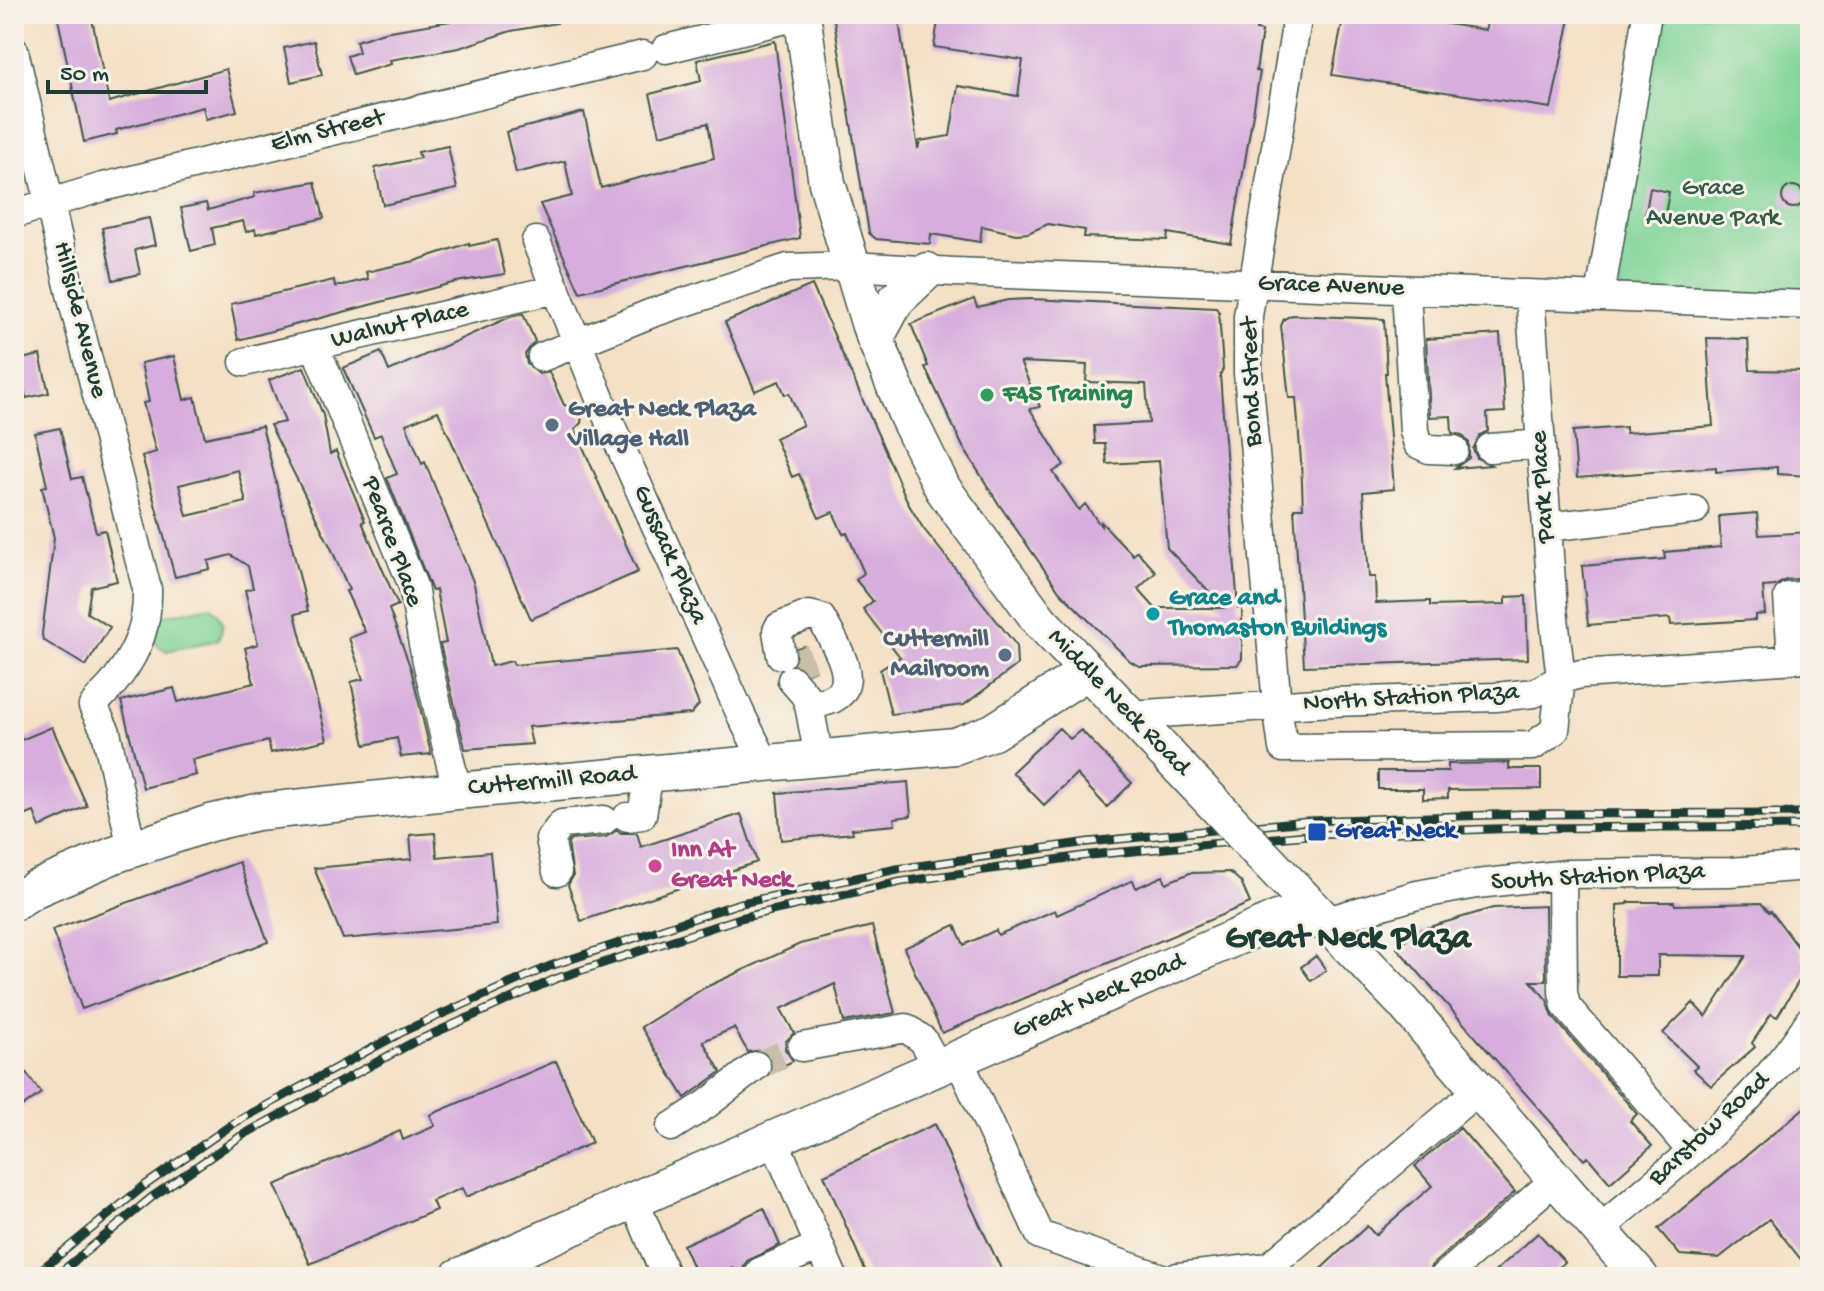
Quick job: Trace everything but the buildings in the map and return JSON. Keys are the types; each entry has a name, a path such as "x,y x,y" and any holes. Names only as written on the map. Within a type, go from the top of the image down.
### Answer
{"main road":[{"name":"Middle Neck Road","path":"802,14 827,183 875,339 907,416 943,489 1025,602 1403,1002 1640,1277"},
{"path":"875,339 896,300 927,271"},
{"name":"Cuttermill Road","path":"14,902 77,870 132,848 210,823 257,812 955,746 993,732 1088,671"},
{"name":"Great Neck Road","path":"514,1277 642,1219 778,1150 955,1068 1300,935 1327,921"},
{"name":"Great Neck Road","path":"458,1277 646,1193 778,1150"}],"street":[{"name":"Elm Street","path":"14,214 103,187 802,14"},
{"name":"Bond Street","path":"1298,14 1248,316 1248,373 1283,748 1533,746 1555,730 1561,679"},
{"path":"1600,296 1647,14"},
{"name":"Hillside Avenue","path":"14,51 71,294 147,589 148,613 142,635 117,679 103,691 93,706 106,732 132,848"},
{"name":"Gussack Plaza","path":"536,241 676,571 765,763"},
{"name":"Grace Avenue","path":"852,266 1810,305"},
{"path":"542,357 652,313 788,268 852,266"},
{"name":"Walnut Place","path":"244,362 556,289"},
{"path":"1406,290 1414,431 1418,444 1429,449 1454,450"},
{"name":"Park Place","path":"1530,295 1561,679"},
{"name":"Pearce Place","path":"315,346 413,586 457,791"},
{"path":"1490,448 1541,444"},
{"path":"1547,527 1694,510"},
{"path":"1801,658 1788,597 1810,595"},
{"name":"North Station Plaza","path":"1129,715 1277,705 1496,697 1534,693 1561,679 1581,674 1801,658"},
{"path":"795,671 819,758"},
{"path":"557,872 550,839 564,831 642,815 649,773"},
{"path":"561,781 564,831"},
{"name":"South Station Plaza","path":"1327,921 1439,890 1562,875 1730,872 1810,866"},
{"name":"South Station Plaza","path":"1730,872 1810,887"},
{"path":"1562,875 1563,992 1566,1006 1691,1150"},
{"name":"Barstow Road","path":"1599,1230 1749,1098 1784,1059 1810,1020"},
{"path":"802,1047 871,1029 906,1028 955,1068 1040,1235 1159,1277"},
{"path":"671,1127 704,1100 756,1066"},
{"path":"1178,1277 1269,1267 1478,1090"},
{"path":"778,1150 833,1277"},
{"path":"1444,1277 1556,1179"},
{"path":"642,1219 666,1277"},
{"path":"760,1272 819,1246"}],"green space":[{"name":"Grace Avenue Park","path":"1647,14 1810,14 1810,305 1600,296"},
{"path":"210,606 222,622 217,640 167,651 158,646 152,637 157,617"}],"tunnel":[{"path":"794,650 804,675"},
{"path":"756,1066 802,1047"}],"railway":[{"path":"32,1277 144,1186 234,1123 406,1030 550,966 737,904 897,869 1088,842 1307,821 1522,814 1810,813"},
{"path":"55,1277 152,1197 241,1136 412,1043 555,979 740,918 900,882 1090,855 1308,835 1523,828 1810,826"}],"place":[{"name":"F45 Training","path":"987,395"},
{"name":"Great Neck Plaza Village Hall","path":"552,425"},
{"name":"Grace and Thomaston Buildings","path":"1153,614"},
{"name":"Cuttermill Mailroom","path":"1005,655"},
{"name":"Great Neck","path":"1317,832"},
{"name":"Inn At Great Neck","path":"655,866"}],"district":[{"name":"Great Neck Plaza","path":"1348,940"}]}
